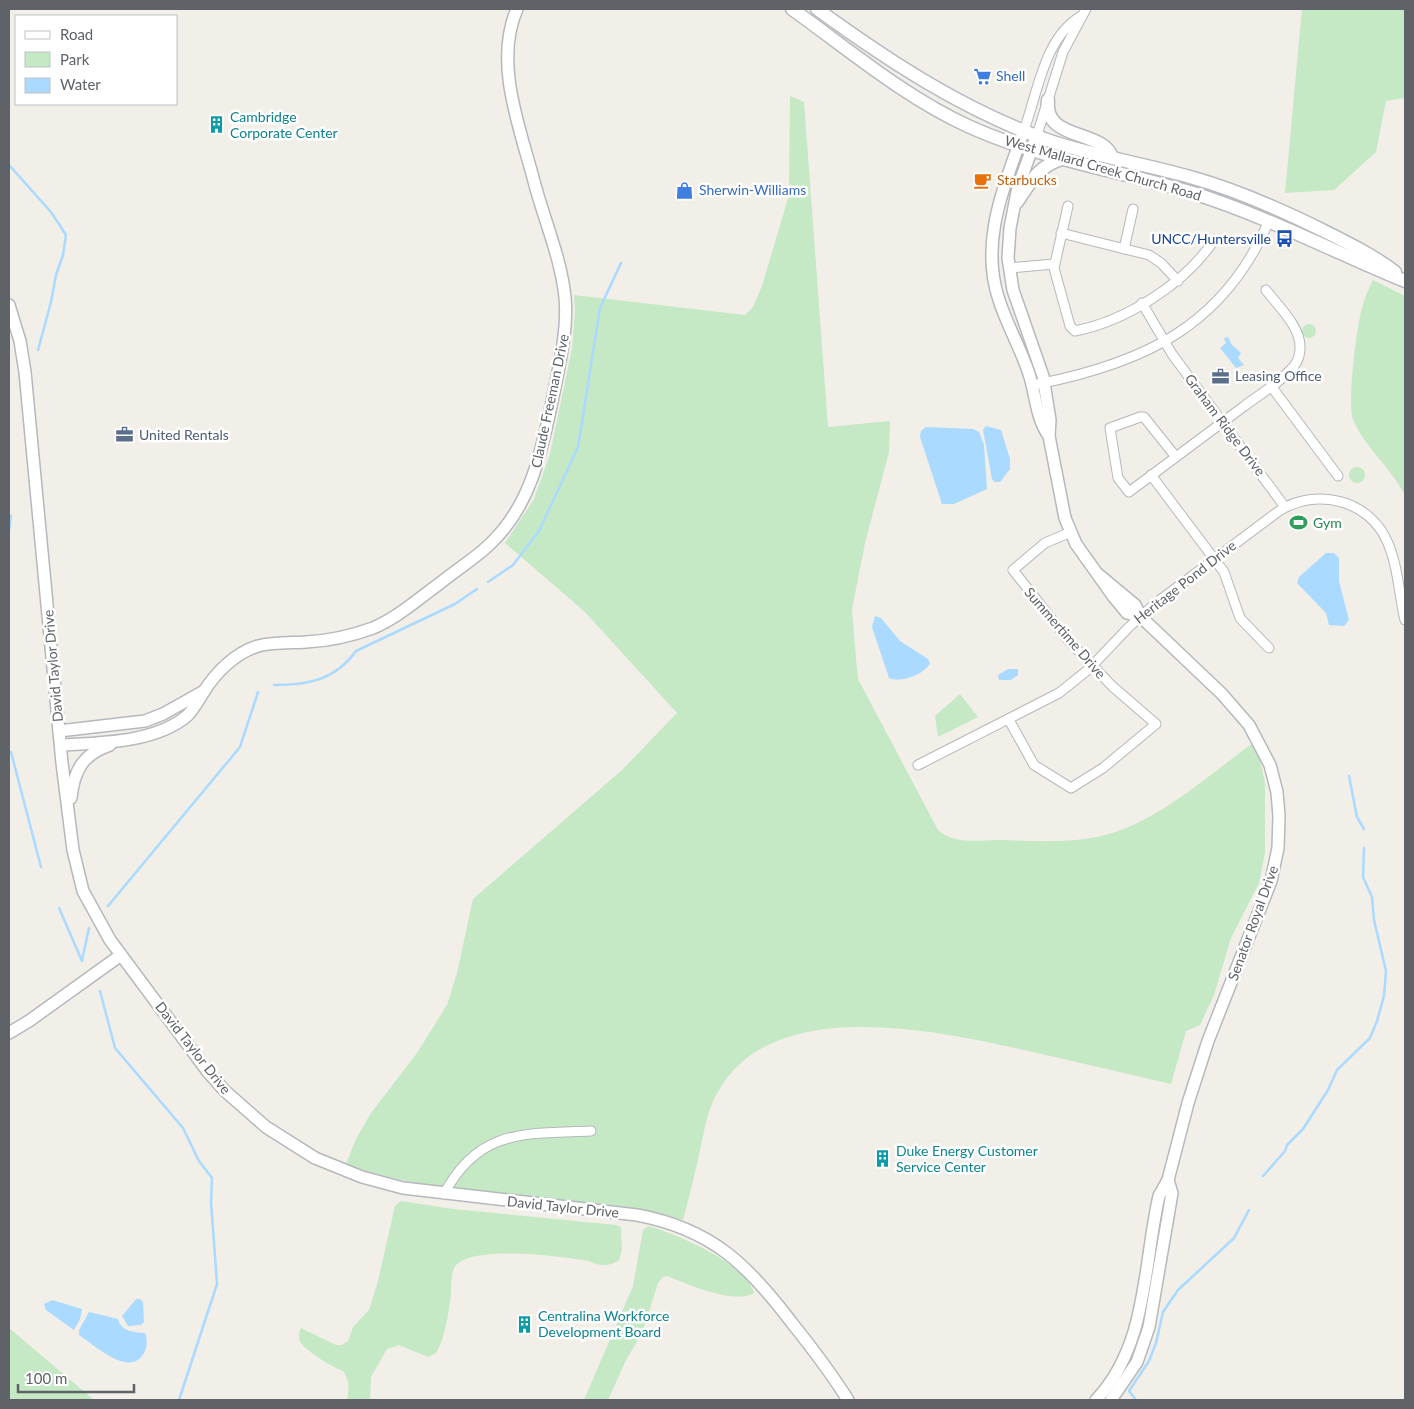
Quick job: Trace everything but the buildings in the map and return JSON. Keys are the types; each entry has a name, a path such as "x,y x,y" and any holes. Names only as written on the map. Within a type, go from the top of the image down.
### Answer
{"main road":[{"name":"West Mallard Creek Church Road","path":"792,9 936,109 969,127 1062,160 1192,193 1269,221 1405,281"},
{"name":"West Mallard Creek Church Road","path":"817,9 947,95 1037,135 1192,178 1249,196 1379,260 1405,281"},
{"path":"1048,100 1048,112 1055,122 1068,131 1106,146 1112,157"},
{"path":"1017,202 1040,170 1051,163 1062,160"}],"street":[{"name":"Claude Freeman Drive","path":"61,745 134,737 158,731 181,720 195,707 204,691 229,662 254,648 345,637 372,628 391,618 490,544 512,519 527,494 535,473 545,435 563,345 566,315 561,274 512,94 509,50 512,25 517,9"},
{"path":"1038,384 1026,364 999,301 993,273 992,244 995,217 1054,42 1084,12"},
{"path":"1038,384 1034,346 1012,290 1008,268 1009,233 1017,202 1018,187 1037,135 1063,52 1084,12"},
{"path":"1068,206 1054,264 1055,277 1073,330 1116,318 1178,281 1204,255 1214,240"},
{"path":"1124,249 1134,210"},
{"path":"1038,384 1117,364 1165,342 1197,320 1224,293 1248,261 1269,221"},
{"path":"1061,233 1153,257 1178,281"},
{"path":"1008,268 1054,264"},
{"path":"1176,457 1143,416 1112,426 1110,430 1117,474 1129,492 1151,475 1176,457 1271,386 1295,365 1300,345 1294,328 1266,290"},
{"name":"Graham Ridge Drive","path":"1142,303 1165,342 1285,507"},
{"name":"David Taylor Drive","path":"9,304 20,341 25,372 61,745 76,866 83,891 94,914 121,955 208,1072 237,1103 266,1127 315,1158 352,1174 391,1186 444,1194 637,1215 667,1222 697,1234 724,1250 758,1279 815,1352 848,1400"},
{"name":"Senator Royal Drive","path":"1038,384 1041,421 1049,436 1063,510 1071,532 1083,554 1099,575 1135,605 1141,617 1222,694 1249,725 1270,765 1277,792 1280,816 1278,848 1271,882 1208,1041 1194,1082 1168,1180 1159,1196 1138,1320 1128,1351 1114,1378 1096,1400"},
{"path":"1271,386 1338,476"},
{"path":"1151,475 1228,579 1240,618 1269,648"},
{"name":"Heritage Pond Drive","path":"918,765 1059,693 1092,666 1141,617 1214,559 1285,507 1302,500 1327,499 1344,502 1367,516 1388,542 1405,620"},
{"name":"Summertime Drive","path":"1009,720 1028,757 1038,768 1071,788 1120,755 1156,724 1118,692 1092,666 1069,641 1013,570 1045,542 1071,532"},
{"name":"Claude Freeman Drive","path":"60,732 145,721 163,714 204,691"},
{"path":"70,822 73,782 81,763 99,749 134,737"},
{"path":"9,1033 29,1021 121,955"},
{"path":"444,1194 466,1161 488,1146 506,1138 523,1134 591,1131"},
{"name":"Senator Royal Drive","path":"1111,1400 1134,1366 1144,1344 1152,1314 1172,1193 1168,1180"}],"green space":[{"path":"1302,9 1405,9 1405,98 1386,101 1376,152 1334,190 1285,193"},
{"path":"790,96 804,102 828,427 890,421 889,452 865,543 852,609 858,679 938,830 944,835 959,840 1069,841 1092,838 1114,832 1136,824 1156,813 1252,744 1260,760 1265,783 1265,853 1259,883 1231,938 1214,995 1200,1025 1186,1031 1171,1084 1005,1046 916,1030 869,1027 823,1029 781,1039 746,1059 715,1097 707,1119 683,1220 642,1210 615,1206 459,1190 402,1180 346,1164 356,1139 371,1113 417,1053 447,1005 457,973 473,899 622,770 677,713 585,612 505,543 534,499 550,454 572,348 575,311 574,295 745,315 753,307 762,286 789,195"},
{"path":"1373,280 1405,296 1405,495 1393,476 1363,438 1353,419 1351,410 1352,379 1358,325 1365,298"},
{"path":"1309,324 1314,326 1316,331 1314,336 1309,338 1304,336 1302,331 1304,326"},
{"path":"1357,467 1365,475 1357,483 1349,475"},
{"path":"960,694 978,717 938,737 935,716"},
{"path":"401,1201 453,1209 616,1225 621,1227 622,1250 619,1260 612,1264 604,1265 577,1259 518,1254 478,1256 463,1260 453,1271 446,1325 436,1353 428,1357 399,1345 387,1349 371,1377 370,1400 347,1400 348,1385 343,1371 308,1350 299,1339 300,1331 301,1328 336,1345 342,1345 348,1341 353,1327 369,1310 378,1281 395,1206"},
{"path":"648,1226 709,1251 738,1271 748,1282 754,1293 735,1297 723,1295 667,1276 663,1277 658,1283 642,1333 626,1360 608,1400 584,1400 633,1286 643,1230"},
{"path":"9,1328 94,1400 9,1400"}],"water":[{"path":"1228,337 1232,345 1241,353 1238,358 1244,365 1236,368 1220,348 1226,343 1224,338"},
{"path":"986,426 1001,430 1010,459 1010,469 1000,482 995,482 992,479 983,430"},
{"path":"926,427 973,429 979,432 984,445 987,489 954,504 942,504 920,437 921,431"},
{"path":"1326,553 1334,553 1339,558 1339,581 1349,620 1344,626 1329,625 1326,613 1297,583 1299,577"},
{"path":"875,616 881,618 900,641 928,659 930,663 923,671 906,679 889,678 872,627"},
{"path":"1008,669 1018,669 1018,675 1011,680 999,680 998,675"},
{"path":"136,1299 140,1299 143,1302 144,1322 141,1325 128,1326 122,1316"},
{"path":"52,1300 82,1309 80,1319 74,1330 46,1310 44,1304"},
{"path":"89,1312 118,1319 122,1327 132,1332 145,1333 146,1345 142,1356 136,1361 119,1361 79,1335 79,1330"}],"waterway":[{"path":"9,165 51,212 66,235 63,255 56,275 38,350"},
{"path":"488,582 513,565 539,531 578,447 600,308 621,263"},
{"path":"9,530 11,516"},
{"path":"274,685 299,684 330,675 348,661 356,651 455,604 477,589"},
{"path":"108,906 240,747 258,692"},
{"path":"11,752 41,867"},
{"path":"1349,776 1357,817 1364,829"},
{"path":"1263,1176 1285,1151 1287,1145 1303,1129 1328,1090 1337,1070 1370,1038 1377,1021 1384,996 1386,971 1374,920 1372,897 1363,877 1364,848"},
{"path":"59,908 82,961"},
{"path":"82,960 89,928"},
{"path":"100,991 115,1048 183,1128 199,1161 212,1178 211,1202 217,1284 179,1400"},
{"path":"1136,1400 1129,1391 1149,1361 1156,1343 1163,1312 1178,1290 1234,1238 1249,1210"}],"place":[{"name":"Shell","path":"982,76"},
{"name":"Cambridge Corporate Center","path":"216,125"},
{"name":"Starbucks","path":"983,180"},
{"name":"Sherwin-Williams","path":"685,190"},
{"name":"UNCC/Huntersville","path":"1285,239"},
{"name":"Leasing Office","path":"1221,376"},
{"name":"United Rentals","path":"125,435"},
{"name":"Gym","path":"1299,523"},
{"name":"Duke Energy Customer Service Center","path":"882,1159"},
{"name":"Centralina Workforce Development Board","path":"524,1324"}]}
